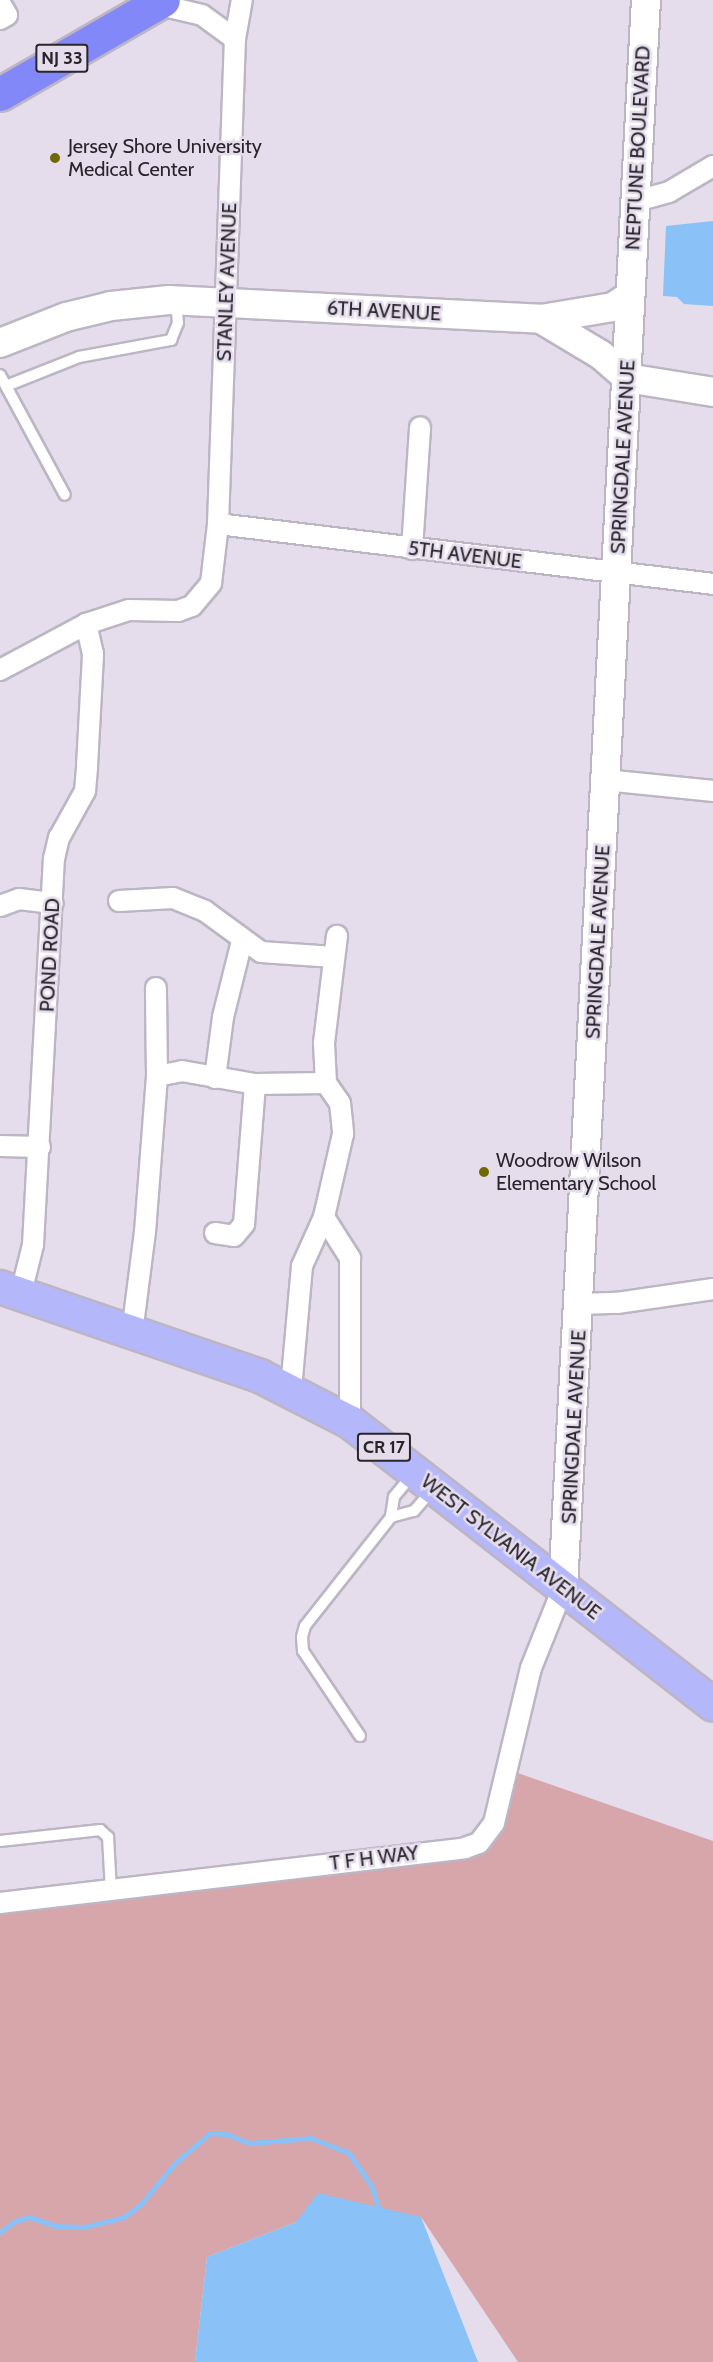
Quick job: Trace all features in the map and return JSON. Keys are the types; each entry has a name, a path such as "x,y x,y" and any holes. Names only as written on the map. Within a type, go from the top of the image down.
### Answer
{"highway":[{"name":"NJ 33","path":"0,94 160,2"}],"main road":[{"name":"WEST SYLVANIA AVENUE","path":"10,1290 291,1389 350,1422 713,1705"}],"street":[{"name":"STANLEY AVENUE","path":"0,670 86,624 129,610 178,611 192,606 212,583 218,524 235,39 242,0"},
{"name":"NEPTUNE BOULEVARD","path":"630,296 646,0"},
{"path":"160,2 202,15 235,39"},
{"path":"0,3 7,15 0,19"},
{"path":"636,201 669,192 713,166"},
{"name":"6TH AVENUE","path":"0,343 89,311 176,300 541,319 613,307 630,296"},
{"name":"SPRINGDALE AVENUE","path":"562,1588 580,1304 630,296"},
{"name":"6TH AVENUE","path":"541,319 601,355 627,378"},
{"path":"627,378 713,392"},
{"path":"412,549 420,427"},
{"name":"5TH AVENUE","path":"218,524 713,584"},
{"name":"POND ROAD","path":"10,1290 33,1245 55,850 85,791 93,654 86,624"},
{"path":"605,780 713,791"},
{"path":"119,901 173,898 206,911 242,941 261,952 334,957"},
{"path":"0,906 19,899 52,903"},
{"path":"291,1389 302,1266 324,1217 343,1134 340,1103 326,1083 324,1042 337,936"},
{"path":"215,1078 223,1017 242,941"},
{"path":"132,1333 145,1232 157,1076 156,988"},
{"path":"157,1076 182,1071 255,1084 326,1083"},
{"path":"215,1233 234,1236 244,1224 255,1084"},
{"path":"0,1146 40,1147"},
{"path":"324,1217 350,1258 350,1422"},
{"path":"580,1304 617,1303 713,1288"},
{"name":"T F H WAY","path":"0,1902 465,1848 479,1843 494,1823 531,1668 562,1588"}],"lane":[{"path":"6,386 79,357 171,340 178,323 176,300"},
{"path":"0,375 65,495"},
{"path":"391,1517 414,1510 424,1479"},
{"path":"360,1736 303,1651 304,1626 391,1517 393,1497 424,1479"},
{"path":"0,1840 100,1830 108,1837 111,1890"}],"shaded area":[{"path":"512,1771 713,1841 713,2362 518,2362 421,2217 296,2222 207,2257 195,2362 0,2362 0,1911 489,1849"}],"water":[{"path":"713,221 713,306 684,304 677,297 663,296 666,226"},
{"path":"318,2193 421,2217 478,2362 195,2362 207,2257 296,2222"}],"waterway":[{"path":"0,2232 15,2221 29,2217 56,2226 84,2227 124,2217 141,2204 175,2163 210,2133 226,2134 250,2143 311,2138 349,2153 372,2187 380,2214"}],"place":[{"name":"Jersey Shore University Medical Center","path":"55,158"},
{"name":"Woodrow Wilson Elementary School","path":"484,1172"}]}
